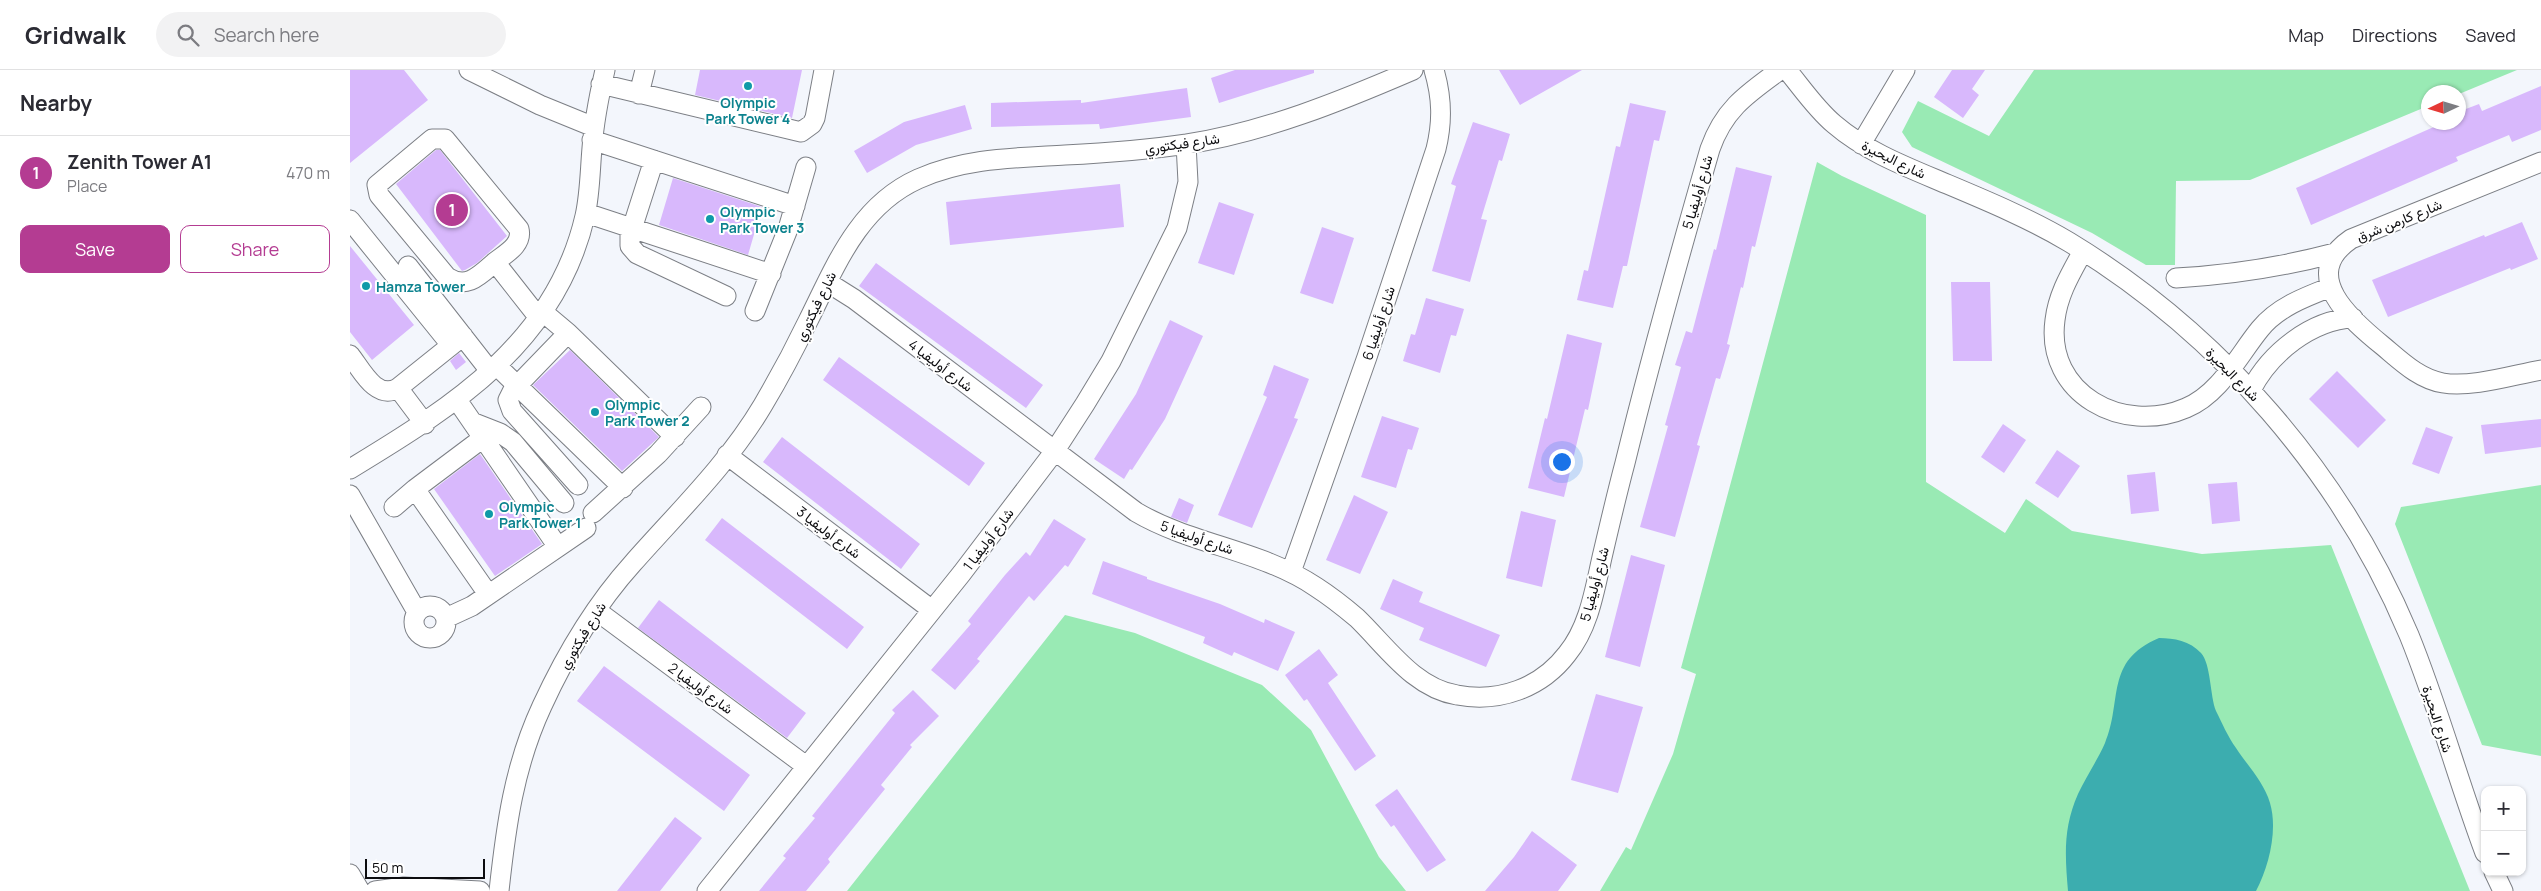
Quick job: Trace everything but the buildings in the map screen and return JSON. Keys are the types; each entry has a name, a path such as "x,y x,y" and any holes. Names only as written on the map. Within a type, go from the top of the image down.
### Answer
{"street":[{"path":"469,70 593,133 654,160 795,206"},
{"path":"639,94 645,70"},
{"path":"350,469 425,424 457,400 520,343 541,315 564,278 586,213 593,133 603,77 639,94 801,132 812,124 824,70"},
{"name":"شارع فيكتوري","path":"499,891 507,817 528,740 561,667 597,611 632,564 675,518 727,455 760,410 782,373 826,282 855,232 874,211 899,190 929,174 964,164 992,159 1099,153 1186,144 1244,132 1338,102 1413,70"},
{"name":"شارع أوليفيا 6","path":"1291,572 1367,357 1436,149 1440,133 1441,102 1434,70"},
{"name":"شارع أوليفيا 5","path":"1054,452 1110,495 1150,520 1181,534 1230,548 1291,572 1336,600 1414,676 1433,688 1454,695 1477,698 1499,696 1521,690 1541,680 1556,668 1578,637 1592,600 1635,421 1715,135 1730,110 1740,99 1780,70"},
{"name":"شارع البحيرة","path":"1787,70 1832,123 1861,144 1882,156 1998,206 2056,234 2083,251 2171,316 2251,390 2325,482 2356,530 2384,581 2421,668 2481,841"},
{"path":"1861,144 1905,70"},
{"path":"444,138 519,229 520,234 516,244 495,262 468,282 457,282 447,277 379,195 378,185 432,139 444,138"},
{"name":"شارع أوليفيا 1","path":"707,891 806,766 875,684 1054,452 1110,361 1172,242 1186,198 1186,144"},
{"path":"654,160 629,241 633,251 726,296"},
{"name":"شارع كارمن شرق","path":"2335,253 2350,239 2541,162"},
{"path":"754,311 771,274 795,206 806,167"},
{"path":"586,213 771,274"},
{"path":"350,220 457,341 518,385 623,488"},
{"path":"2083,251 2064,284 2054,322 2057,360 2066,376 2092,402 2109,410 2147,417 2167,415 2187,408 2204,397 2230,371 2260,329 2271,318 2299,300 2331,287"},
{"path":"2176,278 2250,272 2288,266 2335,253"},
{"path":"2335,253 2328,272 2331,287 2344,310 2369,334 2416,372 2433,381 2456,384 2541,370"},
{"path":"495,262 541,315 568,333 675,437"},
{"path":"408,266 457,341"},
{"name":"شارع أوليفيا 4","path":"826,282 854,299 1054,452"},
{"path":"2251,390 2270,359 2316,326 2328,321 2353,318"},
{"path":"568,333 518,385 508,400 512,411 578,485"},
{"path":"350,355 376,387 387,392 398,388 457,341"},
{"path":"398,388 425,424"},
{"path":"457,400 558,547"},
{"path":"446,618 464,611 558,547 590,520 623,488 675,437 701,407"},
{"path":"472,422 500,433 512,442 564,503"},
{"path":"394,508 415,489 483,438"},
{"name":"شارع أوليفيا 3","path":"727,455 932,610"},
{"path":"415,489 488,594"},
{"path":"350,495 418,612"},
{"path":"434,606 439,608 446,618 446,624 441,634 430,638 419,634 416,629 415,617 418,612 422,608 434,606"},
{"name":"شارع أوليفيا 2","path":"597,611 806,766"},
{"path":"350,874 360,891"},
{"path":"2496,876 2503,891"},
{"path":"375,891 404,887 480,891"}],"green space":[{"path":"2034,70 2517,70 2466,91 2466,85 2421,85 2421,109 2250,180 2176,181 2175,265 2146,265 2092,233 1912,147 1902,132 1918,101 1989,136"},
{"path":"1817,162 1842,176 1926,215 1926,482 2005,533 2026,499 2072,531 2202,554 2331,545 2470,891 1600,891 1626,847 1631,850 1673,754 1696,674 1681,668"},
{"path":"2541,485 2541,756 2482,745 2395,524 2401,507"},
{"path":"1065,615 1135,633 1262,685 1311,730 1379,857 1406,891 847,891"}],"water":[{"path":"2159,638 2181,641 2201,653 2209,672 2216,711 2230,739 2260,781 2267,795 2272,814 2273,836 2265,870 2256,891 2068,891 2066,842 2073,806 2105,743 2122,670 2130,658 2142,647"}],"place":[{"name":"Olympic Park Tower 4","path":"748,86"},
{"name":"Zenith Tower A1","path":"452,210"},
{"name":"Olympic Park Tower 3","path":"710,219"},
{"name":"Hamza Tower","path":"366,286"},
{"name":"Olympic Park Tower 2","path":"595,412"},
{"name":"Olympic Park Tower 1","path":"489,514"}]}
